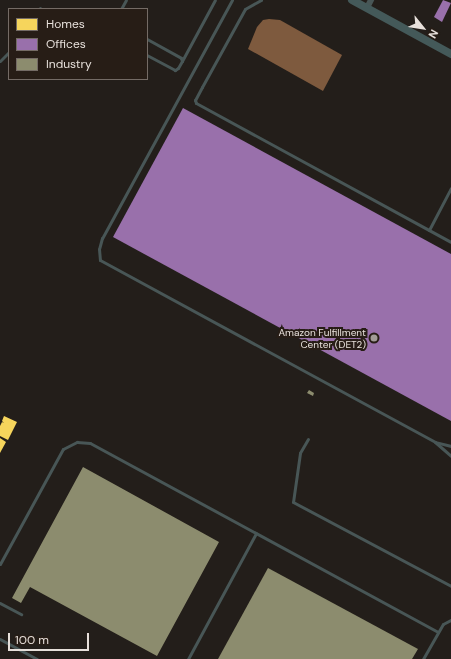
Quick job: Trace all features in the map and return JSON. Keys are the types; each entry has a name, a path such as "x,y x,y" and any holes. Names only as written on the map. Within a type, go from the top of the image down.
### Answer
{"street":[{"path":"367,8 371,0"},
{"path":"357,1 451,54"}],"lane":[{"path":"148,56 175,70 178,68 215,0"},
{"path":"232,0 102,238 99,249 100,260 435,442 451,456"},
{"path":"261,0 245,9 195,100 196,103 451,242"},
{"path":"148,40 181,58 182,61"},
{"path":"0,61 8,53"},
{"path":"429,230 451,188"},
{"path":"308,439 300,453 292,502 451,586"},
{"path":"0,564 63,449 77,442 90,443 438,632"},
{"path":"435,442 451,446"},
{"path":"188,659 256,533"},
{"path":"0,602 21,614"},
{"path":"423,659 443,624 451,620"},
{"path":"0,639 37,659"}],"shaded area":[{"path":"263,20 280,20 342,55 323,91 248,49 257,27"}],"building: Homes":[{"path":"4,416 17,422 8,440 0,436 0,426 2,422 4,423 2,421"},
{"path":"0,438 6,442 0,453"}],"building: Offices":[{"path":"443,0 451,3 442,22 434,17"},
{"name":"Amazon Fulfillment Center (DET2)","path":"183,108 451,254 451,421 113,237"}],"building: Industry":[{"path":"309,390 314,393 313,396 307,393"},
{"path":"83,467 219,542 157,656 30,587 21,603 12,598"},
{"path":"268,568 418,649 412,659 218,659"}],"place":[{"name":"Amazon Fulfillment Center (DET2)","path":"374,338"}]}
